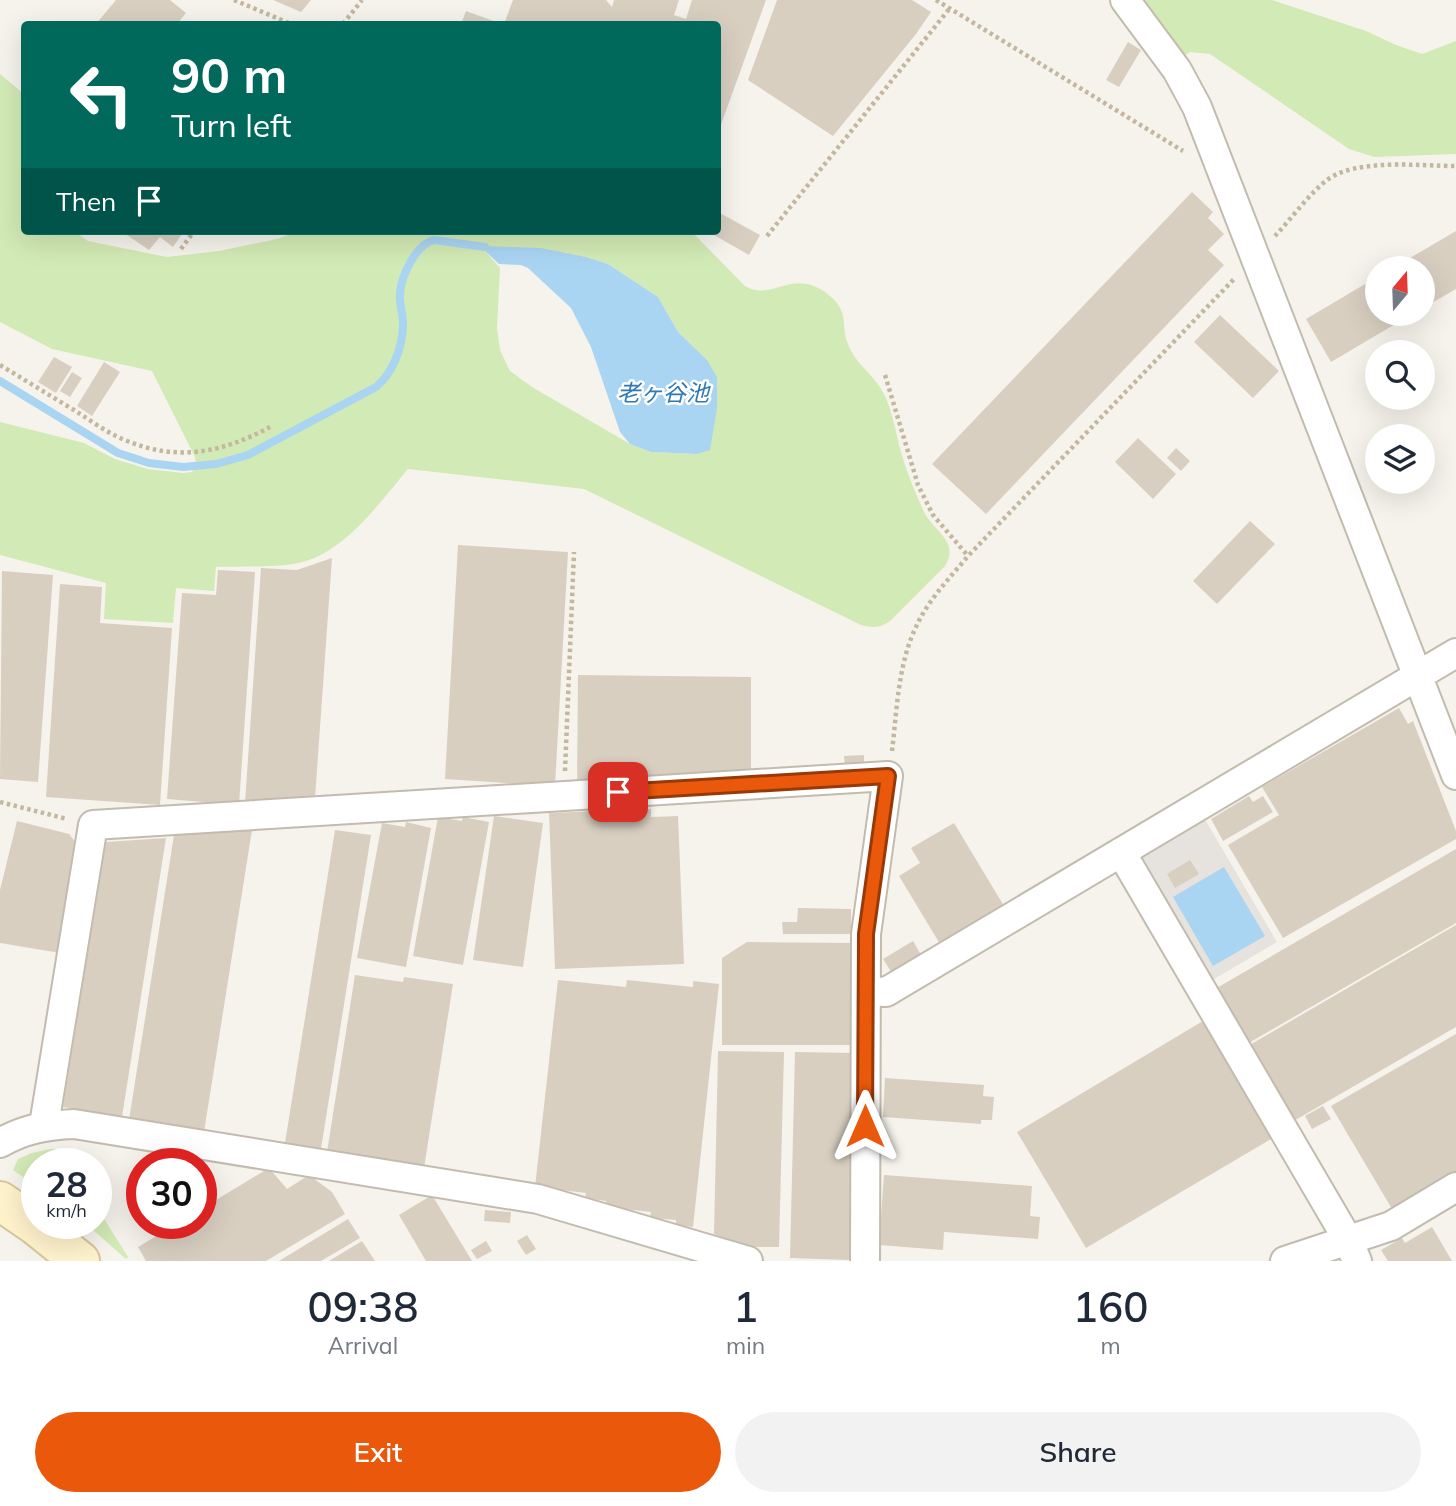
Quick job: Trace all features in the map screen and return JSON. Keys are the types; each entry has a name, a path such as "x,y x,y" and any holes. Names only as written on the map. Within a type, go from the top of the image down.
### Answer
{"street":[{"path":"1125,0 1182,79 1197,107 1456,775"},
{"path":"866,991 886,992 1456,653"},
{"path":"44,1125 93,825 888,776 866,934 865,1261"},
{"path":"1121,852 1353,1250"},
{"path":"0,1143 15,1134 44,1125 74,1124 538,1199 748,1261"},
{"path":"1285,1261 1353,1250 1456,1187"},
{"path":"0,1201 80,1261"}],"path":[{"path":"234,0 284,21"},
{"path":"344,21 362,0"},
{"path":"936,0 1198,160 1214,153"},
{"path":"767,236 950,8"},
{"path":"888,776 906,654 915,628 928,604 968,556 1327,180 1347,169 1456,166"},
{"path":"181,249 191,235"},
{"path":"0,365 123,440 153,450 183,453 214,450 243,442 270,427"},
{"path":"885,375 918,485 933,515 968,556"},
{"path":"564,796 574,552"},
{"path":"0,802 93,825"}],"shaded area":[{"path":"1203,816 1277,942 1209,982 1139,864 1143,851"}],"green space":[{"path":"1138,0 1272,0 1366,31 1422,54 1456,41 1456,154 1374,157 1349,149 1210,54 1190,52 1180,58"},
{"path":"0,74 21,92 21,235 80,235 88,241 167,257 219,251 288,235 695,235 745,286 755,290 794,284 817,287 830,296 840,308 851,351 885,396 911,482 928,519 948,543 949,557 945,566 890,621 869,627 584,489 408,469 359,525 331,549 315,558 279,566 216,567 214,591 176,588 173,623 104,619 106,583 0,555 0,422 84,443 115,459 148,469 192,472 196,465 195,457 152,371 52,349 0,322","holes":["484,250 586,257 608,264 658,297 678,332 707,360 697,454 651,452 630,444 532,387 510,371 500,350 497,328 500,268"]},
{"path":"21,1158 21,1176 13,1170"},
{"path":"112,1232 128,1257 126,1259 103,1239 112,1239"}],"water":[{"name":"老ヶ谷池","path":"485,246 541,248 586,257 608,264 658,297 678,332 707,360 717,377 717,408 710,450 697,454 651,452 630,444 620,432 591,347 571,308 528,268 499,264 484,250"},
{"path":"1224,867 1265,936 1213,966 1173,897"}],"building":[{"path":"116,0 170,0 186,13 179,21 98,21"},
{"path":"273,0 311,0 301,12"},
{"path":"513,0 606,0 612,7 614,0 679,0 674,15 686,19 692,0 766,0 721,125 721,21 505,21"},
{"path":"777,0 912,0 931,12 833,136 748,80"},
{"path":"466,11 494,21 462,21"},
{"path":"1128,42 1141,50 1119,87 1106,80"},
{"path":"1192,192 1213,212 1208,218 1224,234 1208,250 1224,265 986,514 932,464"},
{"path":"721,214 760,235 749,255 714,235 721,235"},
{"path":"1456,231 1456,289 1435,301 1435,256 1413,256"},
{"path":"127,235 181,235 173,247 160,237 149,250"},
{"path":"1365,284 1365,326 1392,326 1331,362 1306,319"},
{"path":"1220,315 1279,371 1253,398 1194,342"},
{"path":"54,357 72,367 56,393 38,382"},
{"path":"104,362 120,372 92,416 77,406"},
{"path":"72,372 82,378 70,397 60,391"},
{"path":"1138,438 1176,474 1153,499 1115,462"},
{"path":"1176,448 1190,461 1181,471 1167,458"},
{"path":"1250,521 1275,544 1217,604 1193,581"},
{"path":"458,545 568,552 555,786 445,779"},
{"path":"332,558 315,798 245,803 261,568 297,570"},
{"path":"218,570 255,572 239,805 167,799 182,593 216,595"},
{"path":"2,571 53,575 38,782 0,779"},
{"path":"60,584 102,587 100,623 172,628 160,805 46,797"},
{"path":"578,675 751,677 751,773 577,784"},
{"path":"1399,708 1408,724 1413,721 1456,831 1456,839 1283,938 1228,845 1279,815 1262,787"},
{"path":"864,755 864,766 845,767 844,756"},
{"path":"1249,796 1253,802 1263,796 1273,812 1223,841 1211,819"},
{"path":"651,809 651,817 678,816 684,964 555,969 549,813"},
{"path":"494,816 543,823 523,967 473,960"},
{"path":"438,817 462,821 463,817 489,822 463,965 413,956"},
{"path":"17,821 69,834 77,844 60,953 0,943 0,890"},
{"path":"406,822 431,828 406,967 357,958 382,823 405,827"},
{"path":"954,823 1004,906 940,944 899,876 920,863 911,848"},
{"path":"252,830 204,1132 129,1120 174,835"},
{"path":"335,830 371,835 321,1149 285,1143"},
{"path":"166,838 122,1117 63,1107 106,842"},
{"path":"1456,849 1456,923 1247,1044 1215,989"},
{"path":"1190,860 1199,874 1175,888 1167,874"},
{"path":"798,908 851,909 851,934 783,934 782,922 797,922"},
{"path":"1456,925 1456,1027 1292,1122 1248,1046"},
{"path":"913,941 921,955 892,973 883,959"},
{"path":"747,942 854,943 854,1045 722,1045 722,958"},
{"path":"355,975 403,982 404,977 453,984 424,1168 327,1152"},
{"path":"558,980 626,987 627,980 693,987 693,981 719,984 693,1227 676,1225 676,1220 650,1218 651,1212 606,1207 606,1201 585,1198 586,1193 535,1187"},
{"path":"1203,1021 1273,1138 1086,1248 1017,1132"},
{"path":"1456,1034 1456,1172 1392,1209 1331,1106"},
{"path":"718,1051 784,1052 779,1247 747,1247 714,1234"},
{"path":"795,1052 854,1053 849,1260 790,1258"},
{"path":"885,1078 984,1085 983,1096 994,1097 992,1120 981,1120 981,1124 883,1117"},
{"path":"1323,1106 1331,1119 1312,1129 1305,1116"},
{"path":"269,1168 287,1189 309,1175 332,1192 345,1214 266,1261 146,1261 138,1247 151,1239 217,1239 217,1199"},
{"path":"884,1175 1032,1186 1030,1216 1040,1217 1038,1239 944,1232 943,1250 879,1245"},
{"path":"432,1195 472,1261 426,1261 399,1215"},
{"path":"485,1210 511,1212 510,1223 484,1221"},
{"path":"348,1219 360,1238 321,1261 279,1261"},
{"path":"1432,1227 1452,1261 1388,1261 1381,1250 1402,1238 1405,1243"},
{"path":"527,1235 536,1249 526,1255 517,1241"},
{"path":"362,1241 375,1261 329,1261"},
{"path":"486,1241 492,1251 477,1259 471,1250"}],"waterway":[{"path":"0,381 118,453 149,463 183,467 216,464 248,455 376,387 392,367 401,343 401,287 406,270 416,254 434,240 485,247"}],"route":[{"path":"618,792 888,776 866,934 865,1126"}]}
